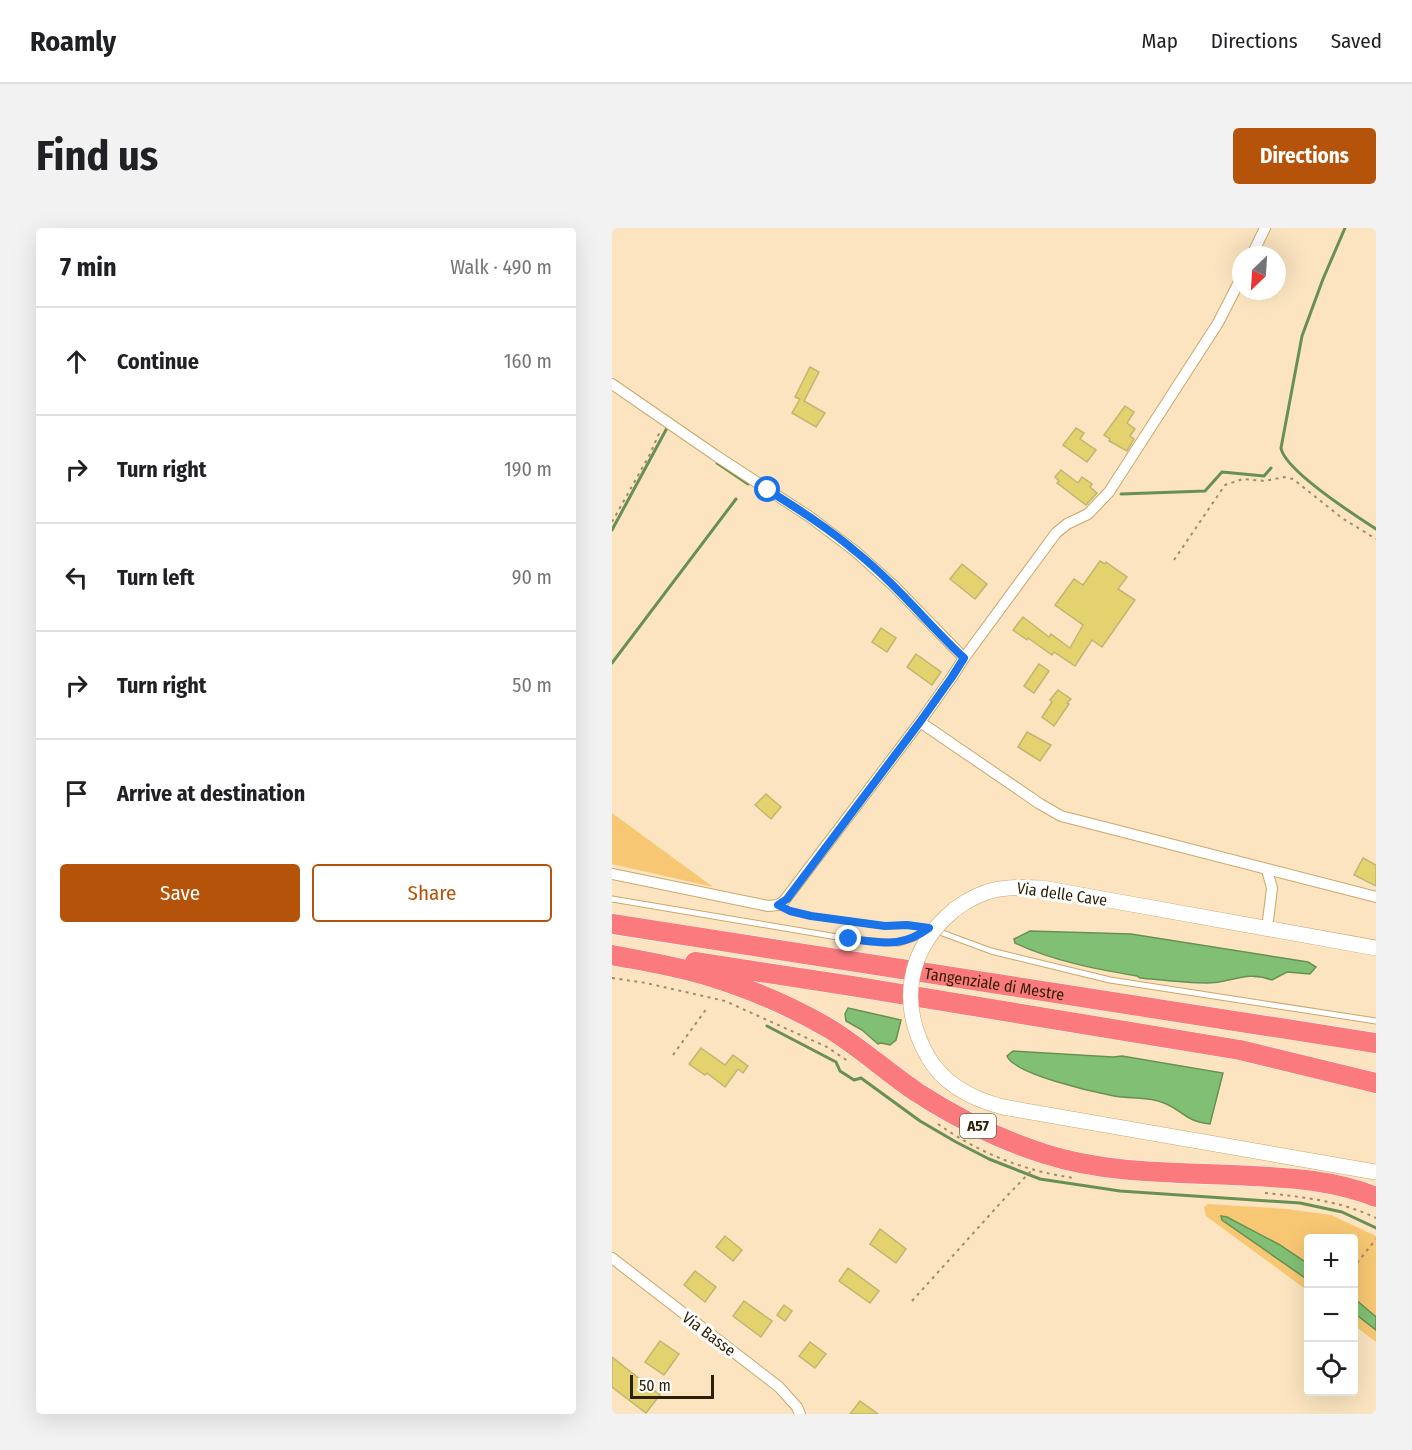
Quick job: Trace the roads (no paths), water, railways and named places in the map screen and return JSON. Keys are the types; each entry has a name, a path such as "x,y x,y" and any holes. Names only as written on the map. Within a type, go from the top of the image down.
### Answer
{"highway":[{"name":"Tangenziale di Mestre","path":"612,924 1376,1043"},
{"path":"612,950 852,986 1240,1050 1376,1083"},
{"name":"A57","path":"612,955 705,975 761,994 831,1030 920,1094 954,1114 996,1136 1045,1154 1078,1162 1155,1171 1296,1178 1353,1189 1376,1197"}],"main road":[{"name":"Via delle Cave","path":"1376,948 1042,888 1010,887 991,890 967,900 929,935 918,955 912,978 911,1013 917,1035 928,1057 943,1077 973,1097 1003,1107 1376,1172"}],"street":[{"path":"1256,246 1265,228"},
{"path":"612,874 764,905 778,905 787,899 920,722 1056,533 1088,514 1109,492 1218,322 1232,295"},
{"path":"612,384 810,517 855,551 894,586 964,658"},
{"path":"920,722 1061,816 1376,897"},
{"path":"1267,870 1272,888 1267,929"},
{"name":"Via Basse","path":"612,1258 779,1387 797,1407 800,1414"}],"lane":[{"path":"612,899 849,939 899,943 914,938 929,928"},
{"path":"778,905 790,911 811,916 885,926 907,925 929,928 991,951 1092,976 1376,1021"}],"waterway":[{"path":"1345,228 1302,336 1281,448 1285,458 1295,469 1338,504 1376,529"},
{"path":"612,530 667,428"},
{"path":"717,463 748,484"},
{"path":"1121,494 1205,491 1222,472 1264,476 1271,468"},
{"path":"612,663 736,499"},
{"path":"767,1026 836,1062 840,1071 854,1080 861,1078 920,1121 956,1142 989,1159 1040,1179 1120,1191 1300,1203 1342,1212 1376,1228"}]}
